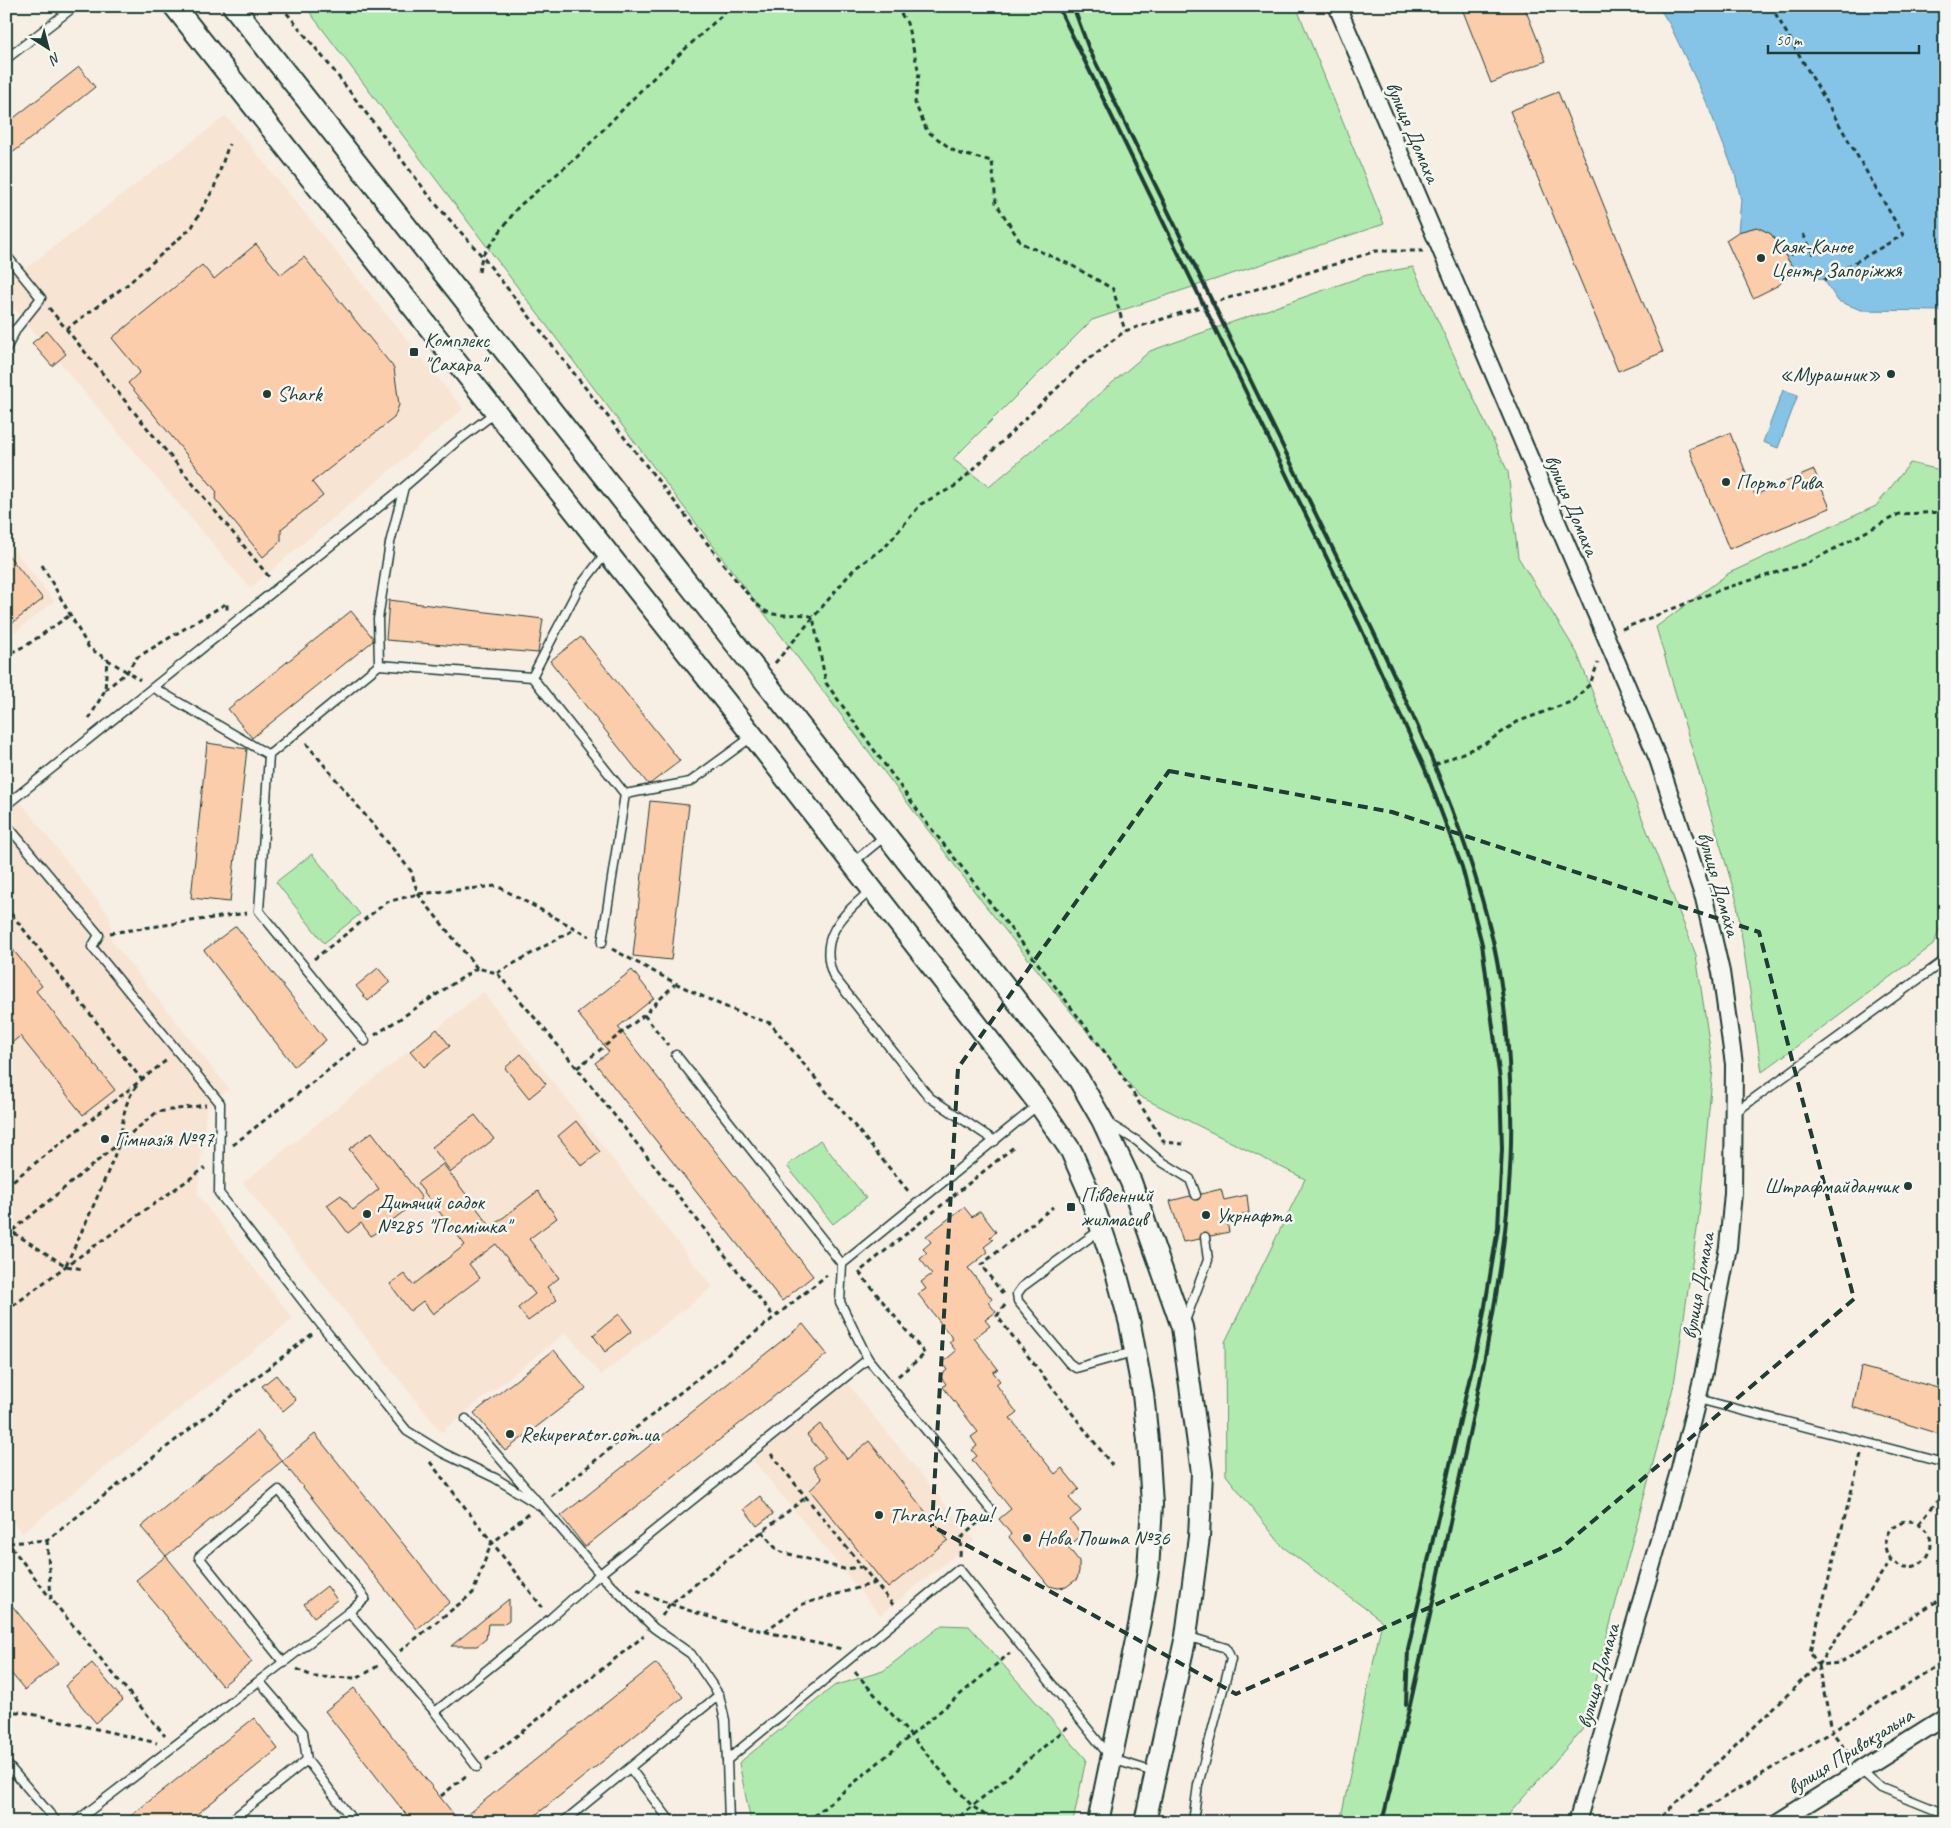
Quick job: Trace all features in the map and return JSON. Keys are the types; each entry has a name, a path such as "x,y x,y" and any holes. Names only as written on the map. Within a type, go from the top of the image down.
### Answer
{"street":[{"path":"174,6 753,736 1039,1104 1070,1151 1089,1192 1116,1272 1135,1352 1143,1394 1152,1505 1148,1572 1140,1621 1098,1822"},
{"path":"233,6 1079,1080 1102,1120 1131,1182 1182,1327 1202,1473 1199,1537 1186,1636 1154,1772 1145,1822"},
{"name":"вулиця Домаха","path":"1336,6 1658,759 1704,898 1721,972 1733,1055 1733,1193 1728,1248 1698,1399 1680,1468 1577,1822"},
{"name":"вулиця Привокзальна","path":"1778,1822 1945,1717"}],"lane":[{"path":"6,59 76,6"},
{"path":"6,255 41,298 17,328 6,349"},
{"path":"6,336 17,328"},
{"path":"6,805 228,629 404,487 455,443 496,412"},
{"path":"379,665 378,619 390,543 404,487"},
{"path":"532,677 578,590 607,551"},
{"path":"365,1041 259,911 269,755 379,665 532,677 625,794 602,942"},
{"path":"154,688 269,755"},
{"path":"625,794 690,782 753,736"},
{"path":"6,824 99,934 92,947 176,1052 220,1103 219,1193 322,1326 407,1431 443,1453 495,1478 539,1505"},
{"path":"852,863 885,836"},
{"path":"871,890 849,909 835,926 830,940 830,966 834,977 929,1097 995,1141"},
{"path":"1734,1113 1945,960"},
{"path":"676,1055 842,1264 840,1302 868,1359 991,1510"},
{"path":"842,1264 1039,1104"},
{"path":"1102,1120 1137,1141 1159,1160 1190,1179 1196,1195"},
{"path":"1101,1228 1022,1287 1016,1294 1025,1309 1069,1363 1076,1368 1135,1352"},
{"path":"1182,1327 1208,1260 1206,1237"},
{"path":"435,1712 551,1618 600,1574 868,1359"},
{"path":"1698,1399 1945,1463"},
{"path":"466,1420 600,1574 654,1628 691,1654 719,1695 725,1720 729,1822"},
{"path":"75,1822 260,1682 349,1612 365,1598 279,1490 199,1557 284,1663"},
{"path":"728,1760 959,1569 1112,1759 1154,1772"},
{"path":"349,1612 435,1712 477,1767"},
{"path":"1186,1636 1226,1648 1232,1659 1198,1785 1192,1822"},
{"path":"260,1682 303,1732 307,1760 354,1822"},
{"path":"563,1822 719,1695"},
{"path":"229,1822 307,1760"},
{"path":"6,1763 57,1822"},
{"path":"630,1768 671,1822"},
{"path":"1860,1769 1881,1788 1945,1814"}],"path":[{"path":"281,6 332,67 434,202 482,256 743,589 768,613 788,616 806,614 813,617"},
{"path":"479,272 482,256 518,207 576,158 648,83 732,6"},
{"path":"896,6 907,23 919,73 915,103 927,131 957,153 992,161 996,203 1021,243 1072,265 1113,288 1125,331"},
{"path":"1771,6 1903,235 1824,280"},
{"path":"66,329 128,284 192,227 214,188 229,144"},
{"path":"1803,234 1815,257"},
{"path":"1791,255 1809,246"},
{"path":"762,679 854,568 886,546 921,504 957,485 1082,364 1125,331 1376,251 1440,253"},
{"path":"41,298 278,588"},
{"path":"1435,765 1486,742 1517,722 1573,701 1590,684 1598,664 1604,636 1722,589 1808,563 1899,514 1945,512"},
{"path":"42,565 89,648 154,688"},
{"path":"88,741 88,720 105,690 127,672 136,658 227,603 228,629"},
{"path":"6,660 12,652 27,645 70,615"},
{"path":"813,617 826,683 852,721 926,822 1030,953 1119,1071 1164,1142 1183,1144"},
{"path":"105,690 107,659"},
{"path":"297,732 411,871 418,894 477,968 496,973 577,1068 774,1317"},
{"path":"305,966 387,902 418,894 497,886 676,984 736,1012 770,1023 917,1202"},
{"path":"6,907 142,1080"},
{"path":"99,934 259,911"},
{"path":"496,973 575,929"},
{"path":"6,1311 66,1266 199,1174 220,1155 365,1041 477,968"},
{"path":"577,1068 644,1015 676,984"},
{"path":"644,1015 676,1055"},
{"path":"6,1186 176,1052"},
{"path":"66,1266 102,1188 118,1145 127,1098 142,1080"},
{"path":"6,1236 158,1112 220,1103"},
{"path":"888,1384 925,1354 859,1272 1015,1146"},
{"path":"6,1228 12,1230 66,1266 83,1268"},
{"path":"284,1663 314,1677 358,1678 390,1659 473,1593 491,1544 842,1264"},
{"path":"8,1541 48,1540 322,1326"},
{"path":"1860,1769 1833,1733 1818,1665 1810,1652 1864,1442"},
{"path":"763,1444 902,1616"},
{"path":"429,1461 491,1544 551,1618"},
{"path":"1919,1523 1945,1492"},
{"path":"441,1796 654,1628 669,1605 805,1498"},
{"path":"959,1569 961,1538 991,1510"},
{"path":"1903,1521 1919,1523 1929,1534 1931,1542 1928,1557 1914,1567 1898,1565 1891,1560 1885,1545 1889,1530 1895,1524 1903,1521"},
{"path":"762,1531 778,1551 844,1569 862,1567"},
{"path":"48,1540 51,1599"},
{"path":"8,1541 51,1599 174,1747"},
{"path":"1656,1822 1818,1665 1891,1560"},
{"path":"765,1631 803,1604 875,1583"},
{"path":"635,1589 669,1605 709,1618 858,1653 854,1673 972,1806 995,1822"},
{"path":"1818,1665 1838,1663 1945,1596"},
{"path":"807,1822 1020,1645"},
{"path":"1684,1822 1833,1733 1945,1662"},
{"path":"6,1712 23,1712 174,1747"},
{"path":"953,1822 1078,1718"}],"highlighted area":[{"path":"1169,771 1392,812 1759,932 1854,1299 1560,1549 1236,1694 932,1526 958,1068"}],"shaded area":[{"path":"226,116 463,409 250,588 6,299 6,283"},
{"path":"6,540 54,601 6,639"},
{"name":"Гімназія №97","path":"6,783 110,917 112,941 229,1089 207,1105 197,1194 293,1319 22,1533 6,1513"},
{"path":"483,992 712,1287 601,1375 566,1332 441,1432 243,1183"},
{"path":"846,1382 974,1540 880,1615 753,1460"}],"green space":[{"path":"305,6 1296,6 1384,224 1092,320 953,459 989,487 1150,351 1367,275 1413,267 1508,472 1518,557 1577,653 1696,955 1713,1068 1698,1223 1674,1384 1582,1730 1502,1822 1340,1822 1382,1621 1283,1547 1226,1475 1225,1342 1305,1179 1139,1096 984,904"},
{"path":"1910,463 1945,471 1945,917 1933,945 1762,1072 1736,898 1656,627 1729,573 1876,506"},
{"path":"312,854 360,914 324,943 276,882"},
{"path":"820,1140 866,1198 833,1224 787,1166"},
{"path":"942,1625 969,1626 1086,1759 1073,1822 751,1822 739,1763 834,1686 883,1671"}],"water":[{"path":"1658,6 1945,6 1945,311 1861,310 1838,301 1824,280 1794,269 1771,234 1757,227 1738,232 1741,200 1735,174 1706,101 1670,25"},
{"path":"1783,390 1798,395 1778,448 1763,442"}],"building":[{"path":"1461,6 1524,6 1546,61 1491,83"},
{"path":"79,67 95,87 6,158 6,124"},
{"path":"1558,92 1663,352 1618,371 1510,111"},
{"name":"Каяк-Каное Центр Запоріжжя","path":"1757,227 1771,234 1794,269 1779,285 1753,298 1726,240 1738,232"},
{"name":"Shark","path":"256,244 281,275 304,257 394,368 399,405 394,418 312,482 323,496 281,529 281,541 263,557 215,499 217,492 128,383 140,372 112,338 202,265 214,279"},
{"path":"47,331 66,354 52,366 32,343"},
{"name":"Порто Рива","path":"1730,433 1755,495 1814,470 1830,508 1729,549 1689,449"},
{"path":"6,552 43,599 6,628"},
{"path":"389,600 543,619 538,653 386,640"},
{"path":"351,611 373,638 373,641 252,738 228,709"},
{"path":"581,637 680,761 651,783 648,784 550,661"},
{"path":"207,743 247,749 230,902 191,898"},
{"path":"650,801 689,805 671,960 633,956"},
{"path":"236,926 326,1040 294,1066 204,950"},
{"path":"6,941 42,986 36,991 115,1090 83,1115 20,1036 6,1048"},
{"path":"378,968 390,982 368,1001 356,986"},
{"path":"632,970 654,998 618,1027 813,1276 782,1301 595,1063 609,1052 577,1013"},
{"path":"437,1029 450,1046 424,1067 410,1051"},
{"path":"521,1054 546,1084 529,1098 505,1068"},
{"path":"475,1115 494,1139 451,1172 432,1147"},
{"path":"576,1121 600,1152 582,1166 558,1136"},
{"path":"372,1132 422,1198 371,1236 361,1223 348,1233 327,1205 341,1195 353,1210 379,1189 349,1149"},
{"path":"443,1164 491,1227 538,1191 557,1218 529,1239 559,1278 547,1287 557,1300 528,1321 518,1308 535,1294 496,1244 469,1264 480,1278 433,1314 423,1301 410,1311 390,1284 404,1274 413,1285 465,1245 417,1183"},
{"name":"Укрнафта","path":"1221,1189 1224,1200 1247,1195 1249,1213 1226,1217 1229,1232 1211,1236 1204,1232 1200,1239 1183,1242 1170,1201 1190,1196 1198,1200 1201,1194"},
{"path":"964,1207 972,1217 980,1211 996,1232 990,1237 993,1240 984,1247 988,1252 968,1268 992,1299 988,1302 996,1312 985,1320 990,1326 974,1338 998,1369 993,1372 1000,1381 996,1384 1017,1413 1010,1418 1055,1474 1062,1468 1079,1489 1069,1498 1081,1511 1070,1520 1082,1535 1068,1547 1079,1561 1079,1571 1077,1579 1066,1587 1049,1586 1009,1537 1011,1534 999,1519 1011,1509 972,1460 977,1456 972,1450 977,1446 971,1437 978,1432 943,1387 946,1384 940,1376 947,1370 942,1363 956,1351 949,1342 953,1339 918,1294 926,1289 921,1282 932,1274 920,1259 927,1253 923,1249 931,1242 926,1236"},
{"path":"619,1314 632,1331 605,1352 593,1335"},
{"path":"803,1324 827,1354 585,1547 561,1516"},
{"path":"554,1350 586,1389 505,1451 474,1413"},
{"path":"1861,1367 1945,1390 1945,1436 1853,1407"},
{"path":"276,1375 296,1400 283,1411 262,1386"},
{"name":"Thrash! Траш!","path":"820,1424 847,1459 869,1441 948,1540 888,1588 810,1490 822,1479 813,1467 825,1457 807,1435"},
{"path":"257,1431 282,1461 166,1556 141,1527"},
{"path":"315,1434 450,1602 417,1629 282,1461"},
{"path":"760,1496 773,1514 757,1526 744,1509"},
{"path":"166,1556 252,1662 222,1686 136,1580"},
{"path":"327,1586 337,1600 314,1617 304,1604"},
{"path":"6,1598 58,1663 25,1690 6,1667"},
{"path":"509,1599 509,1620 503,1624 488,1624 486,1639 477,1646 451,1646"},
{"path":"92,1663 123,1700 96,1723 65,1686"},
{"path":"656,1663 683,1697 527,1822 412,1822 325,1711 354,1688 459,1821"},
{"path":"254,1718 278,1749 187,1822 123,1822"}],"railway":[{"path":"1058,6 1359,624 1425,769 1462,867 1482,944 1500,1080 1502,1149 1498,1228 1482,1324 1408,1649 1406,1704"},
{"path":"1073,6 1089,49 1361,606 1412,715 1458,826 1477,883 1500,975 1508,1046 1511,1132 1505,1233 1490,1333 1480,1382 1413,1695 1382,1822"}],"place":[{"name":"Каяк-Каное Центр Запоріжжя","path":"1761,258"},
{"name":"Комплекс \"Сахара\"","path":"414,352"},
{"name":"«Мурашник»","path":"1891,374"},
{"name":"Shark","path":"267,394"},
{"name":"Порто Рива","path":"1726,482"},
{"name":"Гімназія №97","path":"105,1139"},
{"name":"Штрафмайданчик","path":"1908,1186"},
{"name":"Південний жилмасив","path":"1071,1207"},
{"name":"Дитячий садок №285 \"Посмішка\"","path":"367,1214"},
{"name":"Укрнафта","path":"1206,1215"},
{"name":"Rekuperator.com.ua","path":"510,1434"},
{"name":"Thrash! Траш!","path":"879,1515"},
{"name":"Нова Пошта №36","path":"1027,1538"}]}
